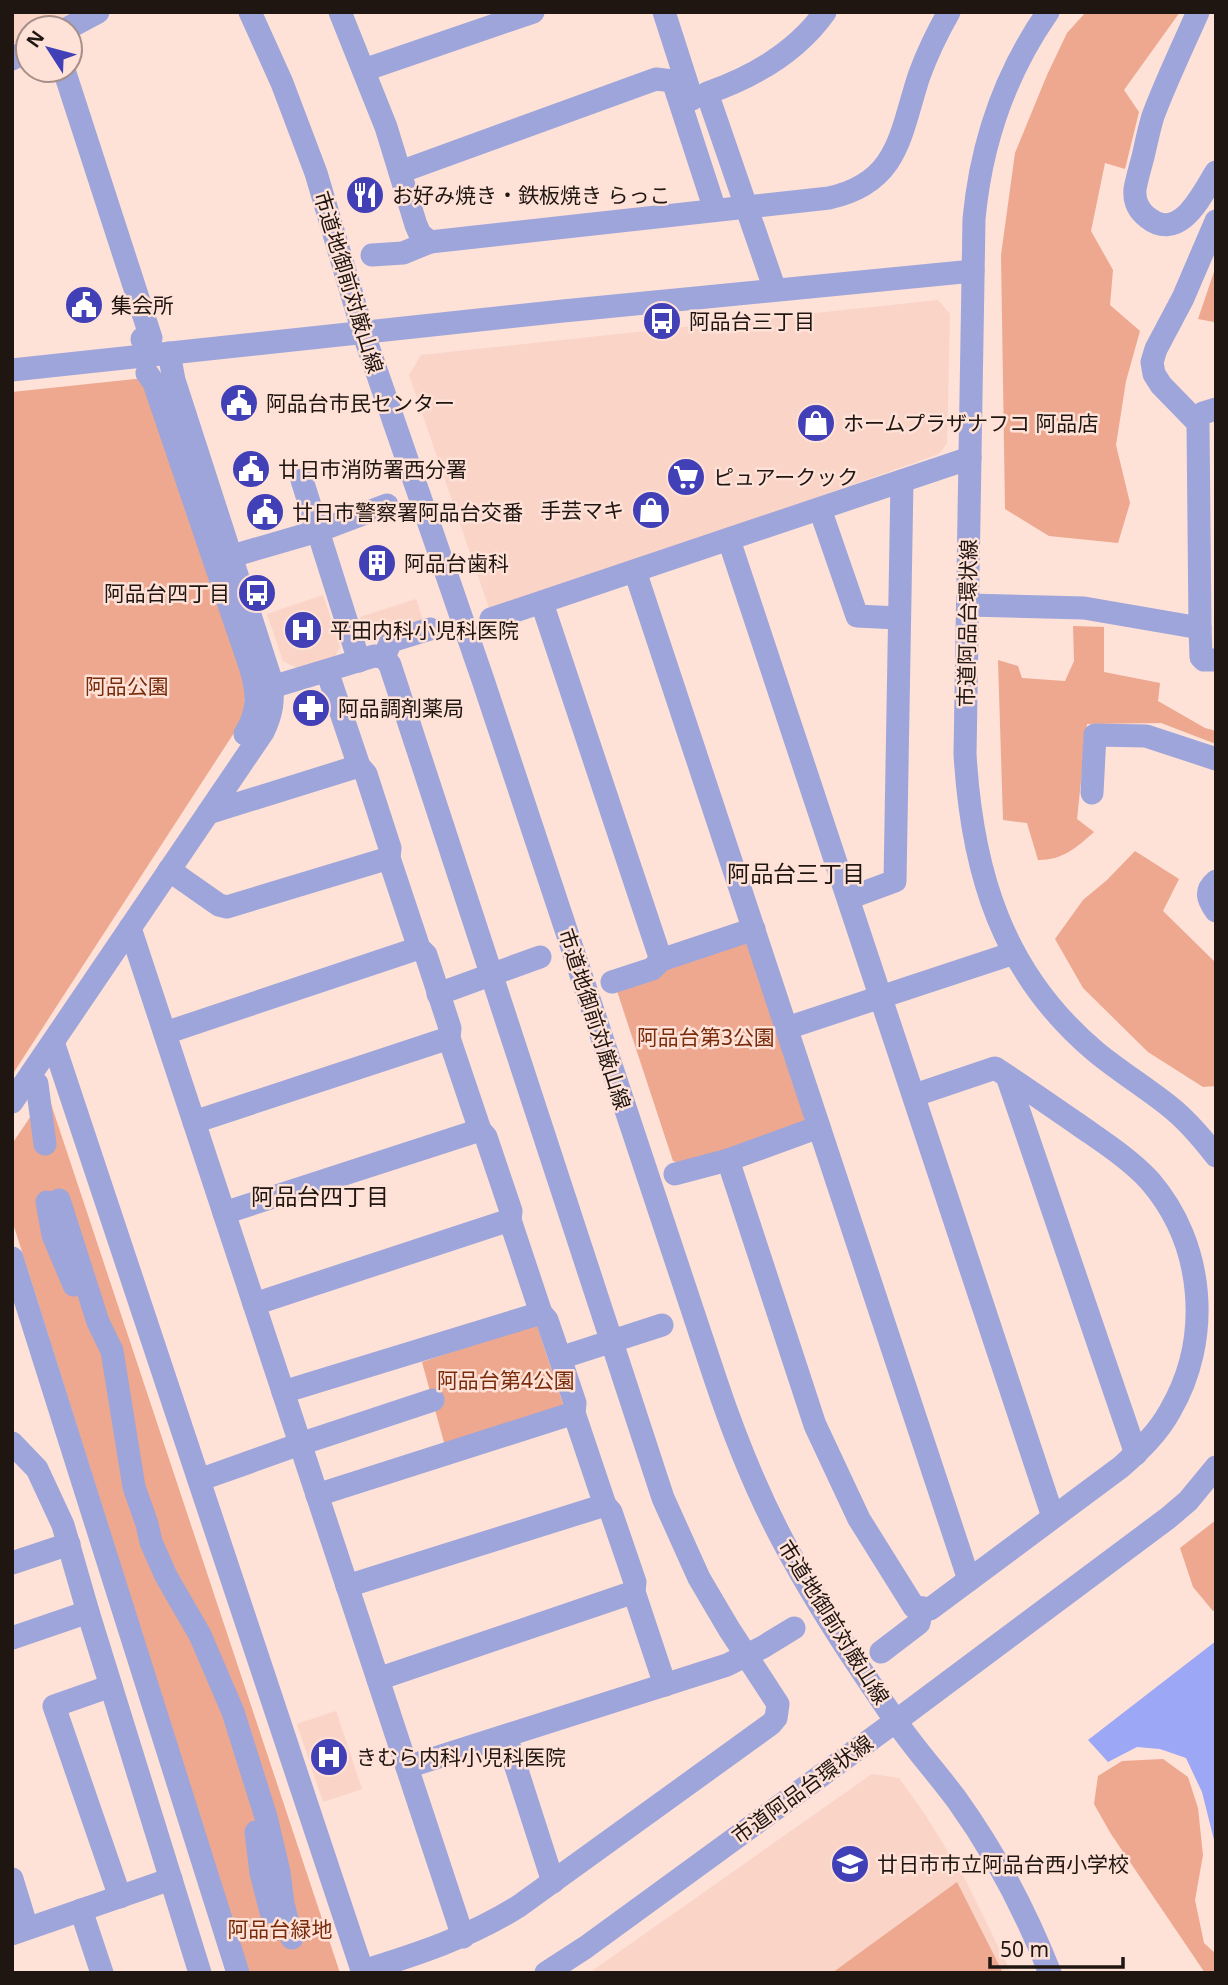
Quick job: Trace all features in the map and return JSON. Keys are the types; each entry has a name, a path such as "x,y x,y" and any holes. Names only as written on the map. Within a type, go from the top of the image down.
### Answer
{"street":[{"name":"市道地御前対厳山線","path":"250,12 308,150 363,332 483,680 732,1428 775,1525 805,1581 896,1721 976,1830 1013,1893 1050,1973"},
{"path":"340,12 365,70 416,225 430,242"},
{"path":"365,70 533,12"},
{"path":"664,12 730,208"},
{"path":"679,12 708,93 730,208"},
{"path":"708,93 758,72 802,38 825,12"},
{"path":"372,255 403,253 430,242 829,198 857,190 881,172 897,147 927,57 949,12"},
{"name":"市道阿品台環状線","path":"1048,12 1006,86 990,129 976,197 964,754 967,799 985,885 998,920 1014,953 1043,996 1076,1033 1177,1114 1216,1156"},
{"path":"1198,12 1153,116 1136,185 1139,209 1150,220 1158,223 1181,220 1193,209 1216,172"},
{"path":"400,172 656,79 673,81 730,208 775,290"},
{"path":"68,84 150,338 142,339"},
{"path":"1216,221 1152,362 1154,374 1161,386 1206,419 1208,594 1199,628 1201,657 1204,660 1216,660"},
{"path":"12,370 973,271"},
{"path":"12,1102 263,732 270,720 273,706 272,687 174,380 169,353"},
{"path":"12,1087 251,724 256,709 257,696 251,669 154,383 147,373"},
{"path":"492,618 970,458"},
{"path":"302,480 359,661"},
{"path":"849,898 895,881 902,481"},
{"path":"232,556 317,531 387,505"},
{"path":"820,509 857,616 898,618"},
{"path":"729,540 1053,1517"},
{"path":"635,571 969,1580"},
{"path":"542,603 661,960"},
{"path":"968,605 1084,608 1199,628"},
{"path":"384,657 391,642 430,629"},
{"path":"53,1042 363,1972 463,1937 503,1916 776,1718 776,1698 699,1578 656,1479 390,665 384,657 374,656 272,687"},
{"path":"327,671 359,766 366,774 390,848 389,858 419,948 426,955 450,1028 449,1038 511,1211 510,1220 541,1313 547,1320 560,1357 575,1403 574,1413 635,1582 634,1592 665,1685"},
{"path":"1092,793 1095,735 1146,736 1216,759"},
{"path":"208,813 359,766"},
{"path":"169,870 219,905 227,907 389,858"},
{"path":"1216,881 1209,889 1208,896 1216,911"},
{"path":"130,928 463,1937"},
{"path":"612,982 652,969 661,960 754,929"},
{"path":"164,1032 419,948"},
{"path":"787,1028 1014,953"},
{"path":"438,994 540,957"},
{"path":"194,1122 449,1038"},
{"path":"728,1160 815,1425 859,1519 914,1607 930,1609 1136,1454 1156,1432 1170,1411 1190,1366 1195,1342 1197,1305 1193,1269 1177,1222 1150,1181 1132,1164 995,1068 915,1095"},
{"path":"1007,1076 1136,1454"},
{"path":"37,1084 45,1144"},
{"path":"675,1174 728,1160 819,1127"},
{"path":"224,1213 480,1130"},
{"path":"53,1201 98,1322 112,1351 134,1487 151,1542 166,1576 200,1635 244,1742 279,1872 285,1940"},
{"path":"254,1304 510,1220"},
{"path":"12,1258 238,1973"},
{"path":"283,1392 541,1313"},
{"path":"560,1357 662,1325"},
{"path":"199,1480 433,1401"},
{"path":"317,1495 574,1413"},
{"path":"12,1443 37,1469 63,1525 201,1973"},
{"name":"市道阿品台環状線","path":"546,1973 572,1966 1168,1518 1188,1501 1216,1467"},
{"path":"347,1586 605,1505"},
{"path":"12,1563 69,1544"},
{"path":"377,1679 634,1592"},
{"path":"881,1651 919,1623 922,1608"},
{"path":"12,1638 88,1612"},
{"path":"407,1768 727,1665 794,1628"},
{"path":"111,1686 54,1706 120,1897"},
{"path":"506,1736 553,1882"},
{"path":"12,1879 20,1931 120,1897 207,1877"},
{"path":"80,1910 102,1973"}],"shaded area":[{"path":"12,12 71,12 14,14 12,45"},
{"path":"938,300 950,314 947,443 939,454 597,575 489,608 409,375 421,355"},
{"name":"平田内科小児科医院","path":"323,595 340,647 334,658 298,669 283,661 267,614"},
{"path":"416,599 424,623 422,625 375,640 365,635 360,617"},
{"name":"きむら内科小児科医院","path":"336,1711 362,1789 323,1802 297,1724"},
{"name":"廿日市市立阿品台西小学校","path":"872,1774 899,1778 926,1816 966,1881 1011,1973 589,1973"}],"green space":[{"path":"1086,12 1180,12 1124,90 1139,112 1125,169 1105,163 1091,231 1113,270 1110,305 1140,331 1126,381 1116,445 1130,503 1118,543 1049,536 1005,509 1001,255 1015,153 1067,33"},
{"path":"1216,266 1216,320 1214,322 1198,319"},
{"name":"阿品公園","path":"145,378 246,682 243,719 12,1075 12,392"},
{"path":"1073,626 1104,627 1104,672 1160,683 1158,701 1205,728 1216,731 1216,744 1161,723 1087,724 1077,819 1094,832 1062,855 1038,860 1027,823 1003,820 998,660 1018,666 1022,678 1065,681 1074,661"},
{"path":"1135,851 1179,879 1163,911 1216,963 1216,1086 1203,1087 1148,1052 1083,988 1055,939 1083,900"},
{"name":"阿品台第3公園","path":"742,941 749,944 806,1117 802,1124 683,1164 673,1161 616,988"},
{"name":"阿品台緑地","path":"47,1092 340,1973 249,1973 12,1220 12,1144"},
{"name":"阿品台第4公園","path":"536,1323 564,1407 445,1446 422,1362"},
{"path":"1216,1520 1216,1610 1213,1611 1193,1587 1180,1548"},
{"path":"1163,1759 1188,1777 1198,1808 1203,1855 1195,1900 1204,1943 1216,1954 1216,1973 1205,1973 1111,1834 1094,1804 1098,1776 1122,1761"},
{"path":"957,1882 1003,1973 832,1973"}],"water":[{"path":"1216,1641 1216,1879 1214,1840 1202,1792 1186,1758 1160,1749 1137,1747 1108,1762 1088,1740"}],"place":[{"name":"お好み焼き・鉄板焼き らっこ","path":"365,195"},
{"name":"集会所","path":"84,305"},
{"name":"阿品台三丁目","path":"662,321"},
{"name":"阿品台市民センター","path":"239,403"},
{"name":"ホームプラザナフコ 阿品店","path":"816,423"},
{"name":"廿日市消防署西分署","path":"251,469"},
{"name":"ピュアークック","path":"686,477"},
{"name":"手芸マキ","path":"651,510"},
{"name":"廿日市警察署阿品台交番","path":"265,512"},
{"name":"阿品台歯科","path":"377,563"},
{"name":"阿品台四丁目","path":"257,593"},
{"name":"平田内科小児科医院","path":"303,630"},
{"name":"阿品調剤薬局","path":"311,708"},
{"name":"きむら内科小児科医院","path":"329,1757"},
{"name":"廿日市市立阿品台西小学校","path":"850,1864"}],"district":[{"name":"阿品台三丁目","path":"796,873"},
{"name":"阿品台四丁目","path":"320,1196"}]}
